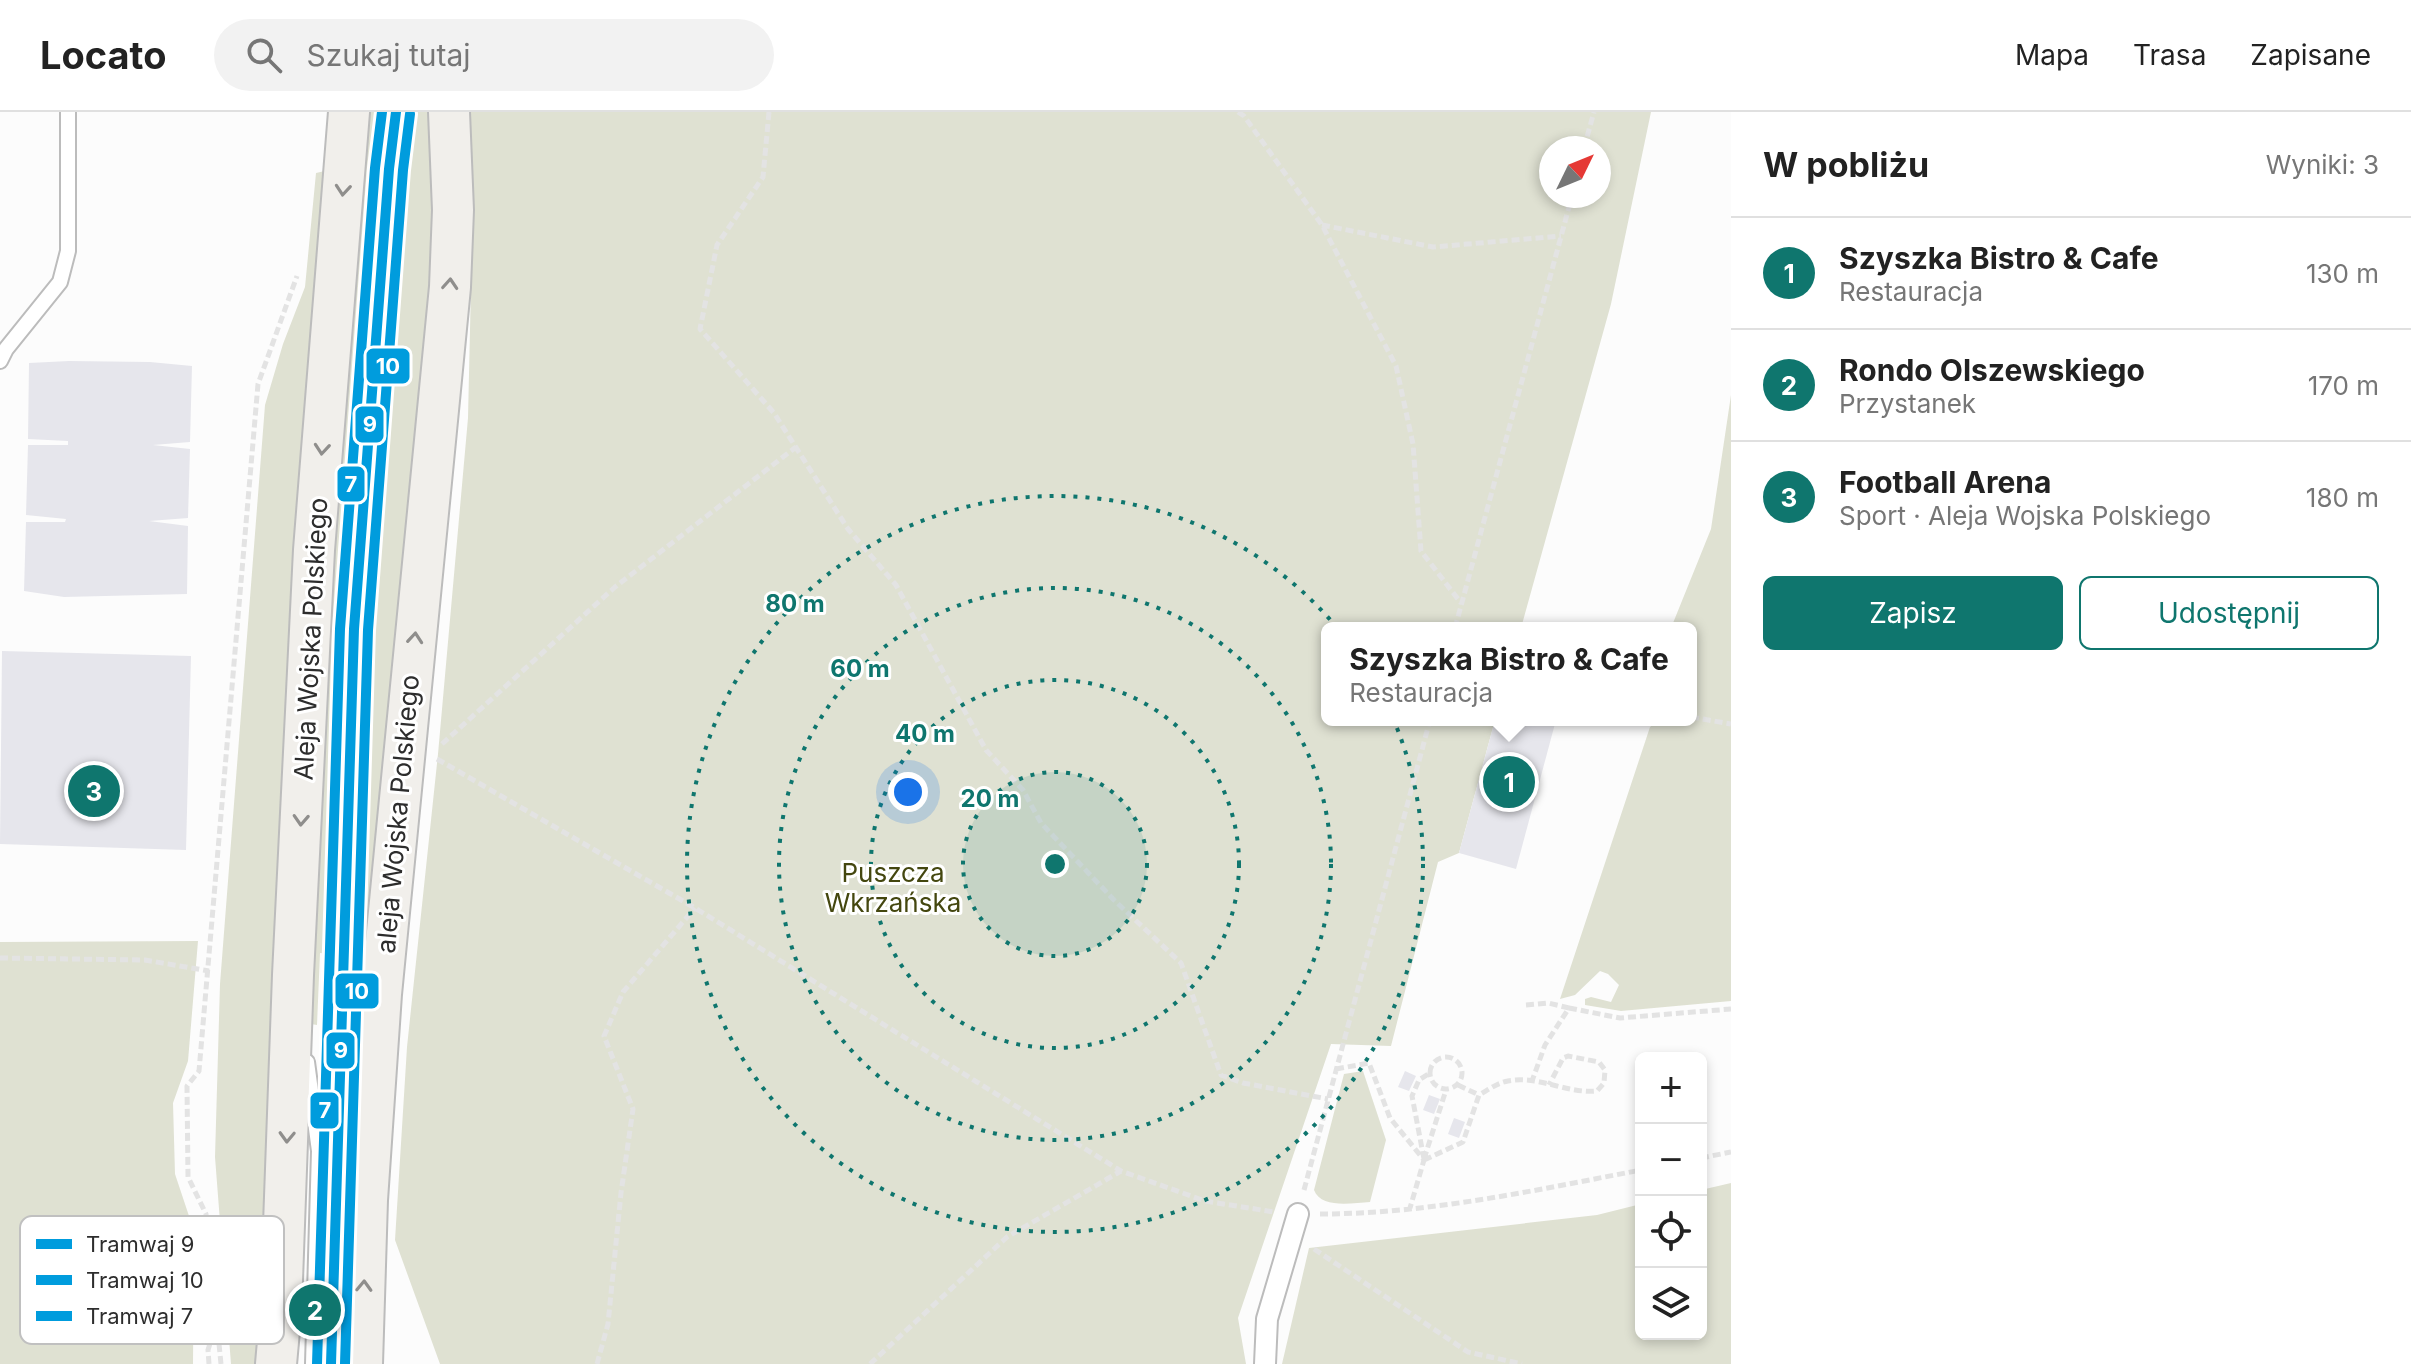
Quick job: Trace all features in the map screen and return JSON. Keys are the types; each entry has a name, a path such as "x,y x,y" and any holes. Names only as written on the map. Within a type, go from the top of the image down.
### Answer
{"main road":[{"name":"Aleja Wojska Polskiego","path":"293,975 314,550 349,112"},
{"name":"aleja Wojska Polskiego","path":"362,1364 367,1200 381,994 443,361 453,220 449,112"},
{"path":"284,1229 293,975"},
{"path":"276,1364 278,1344"}],"street":[{"path":"1265,1364 1267,1319 1298,1214"}],"lane":[{"path":"0,361 6,349 60,282 68,251 68,112"},
{"path":"293,975 319,1139 313,1364"}],"path":[{"path":"769,112 763,177 717,245 700,329 774,413 848,529 896,585 986,750 1023,790 1041,823 1114,900 1181,963 1221,1075 1243,1083 1328,1099"},
{"path":"1587,136 1594,112"},
{"path":"1242,113 1322,225 1396,366 1413,444 1421,551 1461,603"},
{"path":"1456,622 1569,208"},
{"path":"1322,225 1433,247 1561,236"},
{"path":"206,1216 188,1177 187,1086 199,1071 258,384 297,283 298,268"},
{"path":"440,745 615,587 796,447"},
{"path":"1697,718 1731,724"},
{"path":"1428,726 1298,1214 1303,1242 1385,1299 1468,1352 1522,1364"},
{"path":"429,755 695,908 1121,1171 1205,1201 1282,1214 1378,1213 1525,1192 1635,1171"},
{"path":"597,1364 608,1324 633,1109 604,1036 623,992 695,908"},
{"path":"0,958 145,960 209,971"},
{"path":"1526,1005 1548,1003 1620,1018 1731,1009"},
{"path":"1531,1081 1545,1045 1569,1008"},
{"path":"1424,1160 1463,1142 1479,1095 1509,1080 1531,1081 1581,1093 1597,1091 1604,1083 1605,1070 1599,1062 1568,1056 1563,1058 1549,1085"},
{"path":"1424,1160 1412,1096 1419,1080 1430,1073 1435,1061 1453,1058 1462,1067 1462,1080 1446,1090 1434,1085 1430,1073"},
{"path":"1336,1069 1369,1063 1390,1118 1424,1160"},
{"path":"1458,1085 1479,1095"},
{"path":"1410,1208 1446,1090"},
{"path":"1707,1157 1731,1152"},
{"path":"870,1364 1007,1237 1121,1171"},
{"path":"209,1364 210,1344"},
{"path":"220,1344 221,1364"}],"green space":[{"path":"367,112 434,112 436,274 359,1034 351,1033 351,956 320,953 317,1025 311,1024 310,1007 329,590"},
{"name":"Puszcza Wkrzańska","path":"470,112 1651,112 1611,304 1523,622 1321,622 1321,726 1493,726 1459,853 1438,862 1391,1046 1331,1044 1238,1318 1246,1364 440,1364 395,1240 407,1047 438,754 468,418 473,198"},
{"path":"329,170 266,1216 220,1216 215,1157 220,984 265,405 283,344 305,287 316,173"},
{"path":"1731,395 1731,1001 1621,1011 1585,1005 1585,999 1591,997 1611,1002 1619,985 1600,971 1575,995 1560,999 1650,727 1697,726 1697,622 1673,622 1711,529"},
{"path":"198,941 188,1061 173,1103 175,1174 189,1216 20,1216 20,1344 193,1344 193,1364 0,1364 0,942"},
{"path":"1363,1071 1386,1140 1370,1202 1330,1202 1323,1200 1314,1190 1344,1074"},
{"path":"1731,1183 1731,1364 1282,1364 1309,1248 1597,1215 1635,1206 1635,1340 1707,1340 1707,1189"},
{"path":"229,1344 258,1344 257,1364 231,1364"}],"building":[{"path":"69,361 192,366 190,442 153,445 190,449 188,518 149,521 188,526 187,594 64,597 24,591 26,522 65,522 66,519 26,515 28,445 68,445 68,441 28,439 29,363"},
{"path":"2,651 191,656 186,850 0,844"},
{"path":"1493,726 1554,726 1516,869 1459,853"},
{"path":"1405,1071 1416,1076 1409,1091 1398,1087"},
{"path":"1429,1095 1440,1099 1434,1114 1423,1110"},
{"path":"1454,1118 1465,1122 1459,1138 1448,1134"}],"tram line":[{"name":"7","path":"317,1364 340,629 375,168 382,112"},
{"name":"9","path":"331,1364 354,629 396,112"},
{"name":"10","path":"345,1364 368,630 403,170 410,114"}],"place":[{"name":"Szyszka Bistro & Cafe","path":"1509,782"},
{"name":"Football Arena","path":"94,791"},
{"name":"Rondo Olszewskiego","path":"315,1310"}]}
